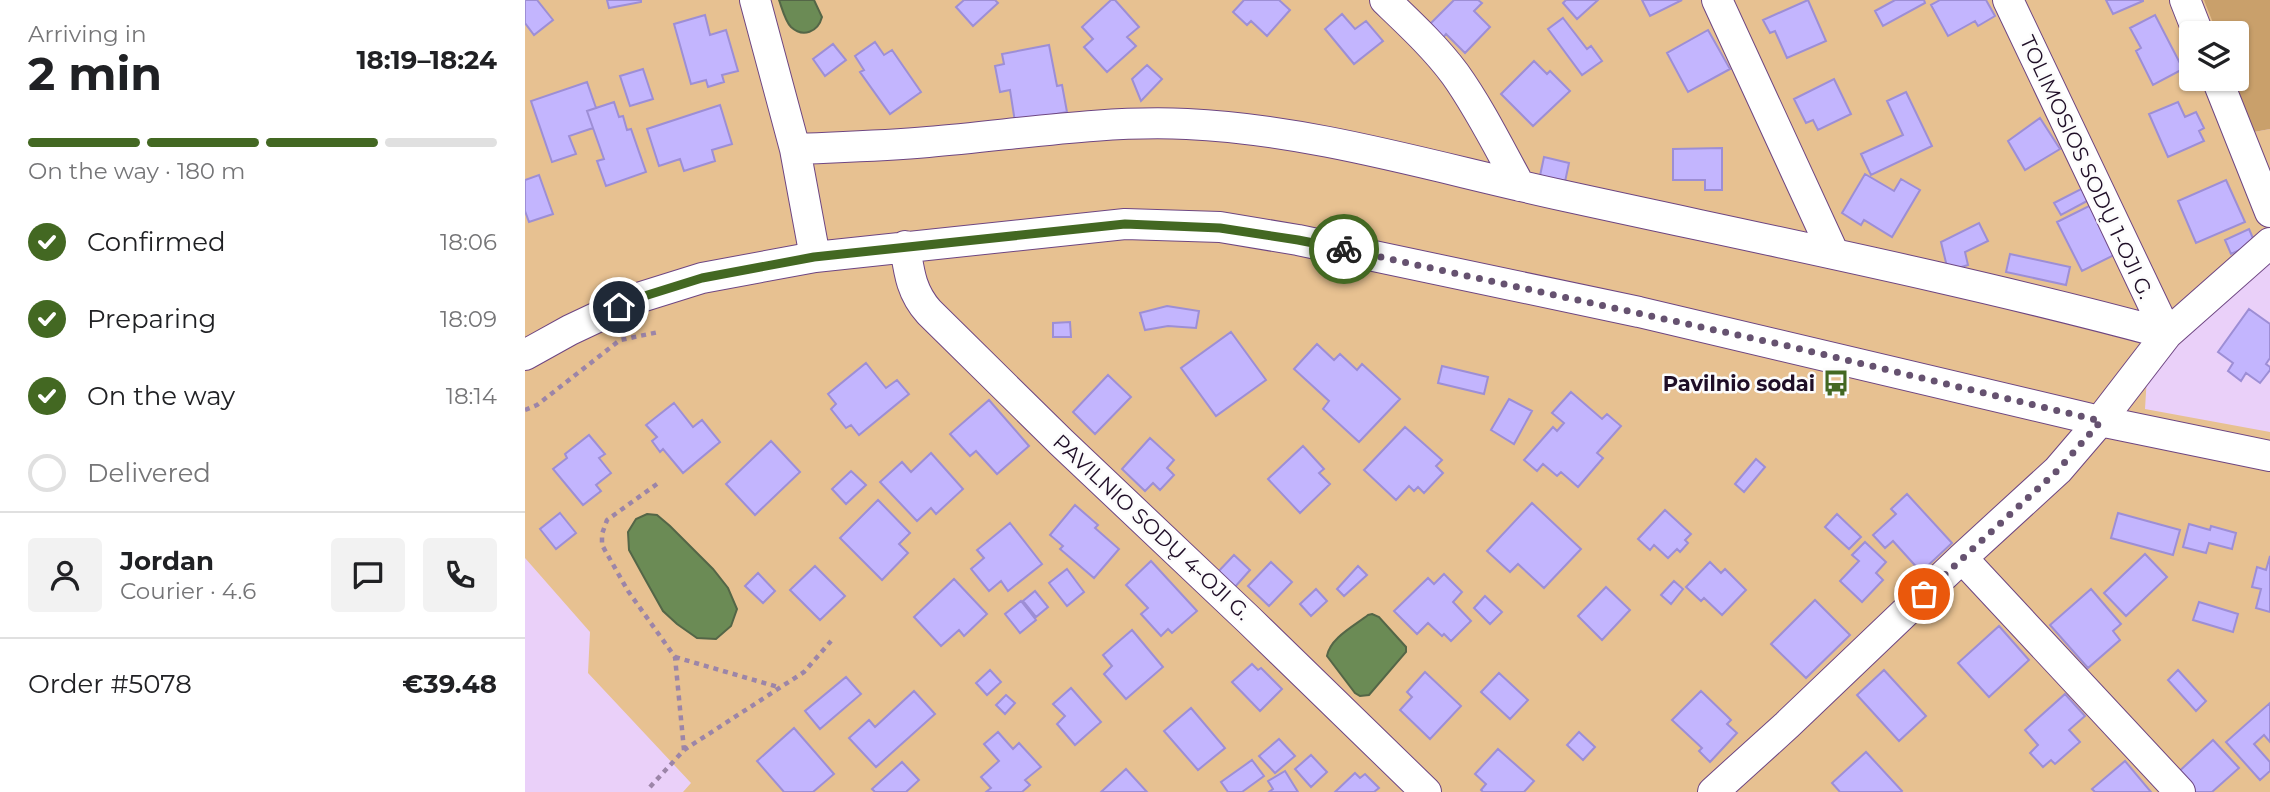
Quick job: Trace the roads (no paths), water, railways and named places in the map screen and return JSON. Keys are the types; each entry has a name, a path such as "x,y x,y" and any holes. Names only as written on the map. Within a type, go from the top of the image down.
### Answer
{"street":[{"path":"755,0 795,149 814,257"},
{"path":"1385,0 1454,72 1481,113 1520,186"},
{"path":"1717,0 1834,254"},
{"name":"TOLIMOSIOS SODŲ 1-OJI G.","path":"2008,0 2167,334"},
{"path":"2185,0 2193,21"},
{"path":"2222,91 2270,212"},
{"path":"795,149 925,142 1101,125 1186,124 1268,131 1834,254 2063,306 2167,334"},
{"path":"525,355 638,298 702,278 814,257 1125,224 1220,228 1298,240 1612,307 2101,421 2270,456"},
{"path":"1713,792 2058,470 2101,421 2167,334 2270,243"},
{"name":"PAVILNIO SODŲ 4-OJI G.","path":"905,246 909,274 918,299 929,312 1426,792"},
{"path":"1962,558 2180,792"}],"place":[{"name":"Pavilnio sodai","path":"1836,383"}]}
